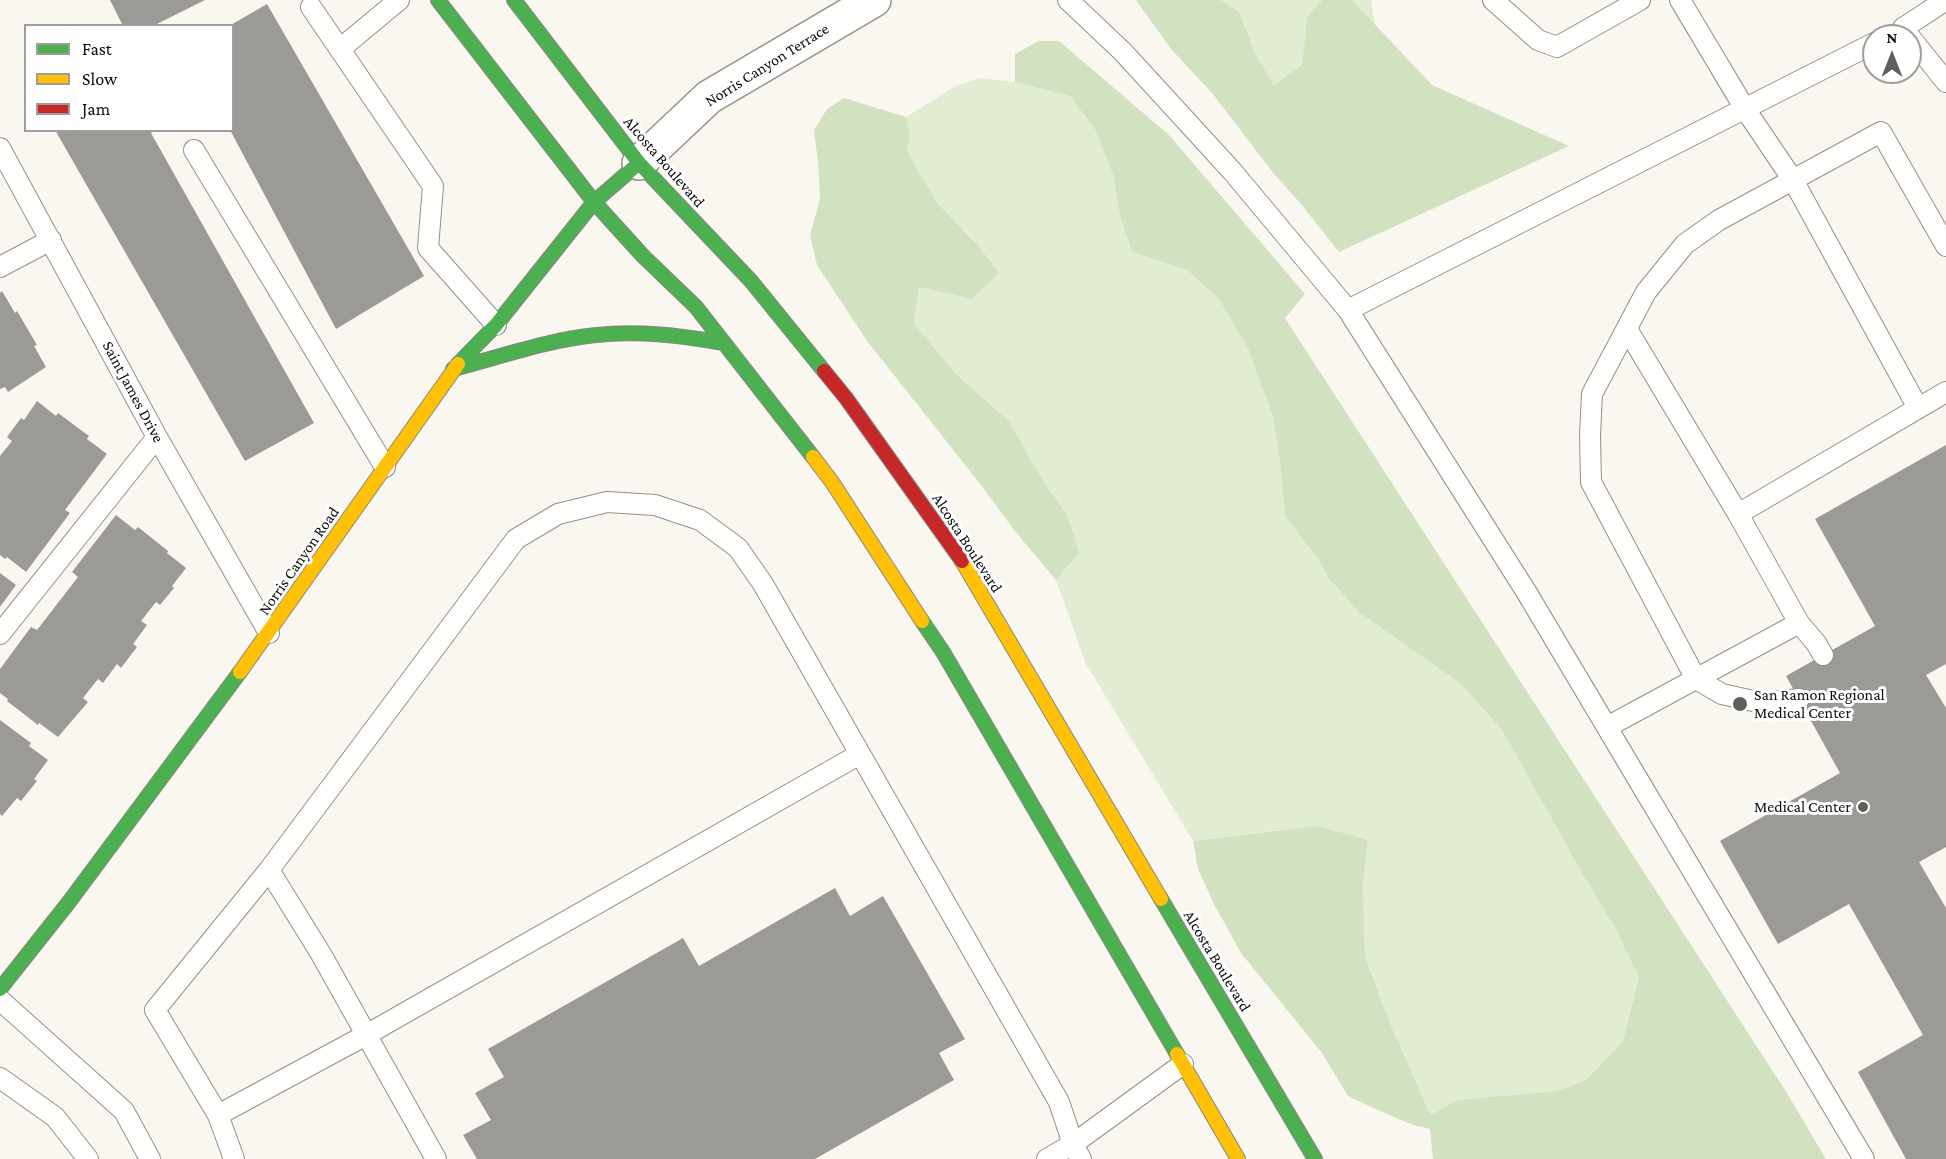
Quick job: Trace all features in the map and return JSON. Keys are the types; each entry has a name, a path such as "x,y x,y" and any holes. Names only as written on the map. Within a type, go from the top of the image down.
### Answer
{"main road":[{"path":"438,0 594,202 643,256 696,307 832,482 943,652 1238,1159"},
{"name":"Alcosta Boulevard","path":"514,0 639,163 751,281 846,398 955,549 1315,1159"},
{"name":"Norris Canyon Road","path":"0,989 69,902 269,633 453,369 496,324 594,202 639,163"},
{"path":"453,369 554,343 596,335 687,336 724,343"}],"street":[{"name":"Norris Canyon Terrace","path":"639,163 709,97 874,0"}],"lane":[{"path":"340,49 399,0"},
{"path":"1068,0 1123,52 1232,171 1348,310 1527,593 1864,1159"},
{"path":"1493,0 1538,40 1557,47 1640,0"},
{"path":"1680,0 1745,109 1793,180 1918,408"},
{"path":"1916,24 1946,0"},
{"path":"311,7 433,186 428,248 496,324"},
{"path":"1348,310 1862,49"},
{"path":"1922,55 1946,82"},
{"path":"1799,699 1762,703 1722,693 1696,679 1591,482 1592,394 1646,292 1685,244 1719,220 1881,132 1946,246"},
{"name":"Saint James Drive","path":"0,148 157,437 269,633"},
{"path":"194,150 385,467"},
{"path":"0,267 51,240"},
{"path":"1627,329 1738,514 1799,623 1823,655"},
{"path":"1738,514 1946,392"},
{"path":"0,634 157,437"},
{"path":"234,1159 218,1115 155,1010 269,870 516,539 558,514 607,502 655,505 700,520 738,548 763,584 1059,1102 1077,1152"},
{"path":"1607,727 1799,623"},
{"path":"218,1115 366,1035 860,754"},
{"path":"269,870 321,954 436,1159"},
{"path":"0,1000 124,1112 150,1159"},
{"path":"1047,1159 1077,1152 1183,1064"},
{"path":"0,1078 55,1117 88,1159"}],"green space":[{"path":"1136,0 1221,0 1239,12 1257,57 1274,85 1302,65 1307,18 1322,0 1352,0 1432,85 1569,146 1339,252 1274,174 1212,93 1171,49"},
{"path":"1221,0 1322,0 1307,18 1302,65 1274,85 1257,57 1239,12"},
{"path":"1352,0 1371,0 1375,26"},
{"path":"1039,41 1059,41 1169,135 1305,294 1285,318 1785,1090 1826,1159 1433,1159 1430,1129 1413,1125 1348,1096 1322,1053 1241,953 1198,869 1193,841 1317,826 1368,840 1363,884 1365,956 1387,1016 1430,1115 1457,1100 1557,1091 1586,1080 1623,1041 1639,977 1614,926 1502,730 1461,684 1360,613 1329,579 1318,559 1285,516 1273,417 1248,348 1219,299 1187,270 1132,252 1120,217 1113,175 1096,131 1070,96 1015,82 1015,54"},
{"path":"980,78 1015,82 1070,96 1096,131 1113,175 1120,217 1132,252 1187,270 1219,299 1248,348 1273,417 1285,516 1318,559 1329,579 1360,613 1461,684 1502,730 1614,926 1639,976 1623,1041 1586,1080 1557,1091 1457,1100 1429,1115 1387,1016 1365,956 1363,884 1368,840 1280,830 1193,841 1085,662 1056,580 1079,553 1068,516 1045,484 1008,420 957,375 914,325 919,287 972,299 976,242 937,203 907,151 910,136 906,117 956,86"},
{"path":"844,98 906,117 910,136 907,151 937,203 976,243 999,273 972,299 919,287 914,324 957,375 1008,420 1045,484 1068,516 1079,553 1056,580 1014,530 867,341 817,265 810,235 820,199 814,130 827,109"}],"building":[{"path":"110,0 205,0 157,24 122,24"},
{"path":"267,4 424,276 336,329 231,132 234,132 232,24"},
{"path":"56,132 152,132 314,423 245,461"},
{"path":"2,291 37,345 34,346 46,367 8,392 5,387 0,389 0,293"},
{"path":"37,401 56,416 58,413 89,436 87,439 107,454 65,510 70,513 26,572 7,557 5,559 0,555 0,456 12,441 7,437 21,418 24,420"},
{"name":"Medical Center","path":"1946,445 1946,664 1926,675 1946,708 1946,847 1919,862 1946,908 1946,1159 1906,1159 1858,1072 1923,1035 1849,904 1778,944 1720,841 1840,773 1786,676 1875,626 1815,519"},
{"path":"116,515 135,530 138,527 186,568 160,605 156,602 141,621 147,625 133,644 137,647 121,668 117,664 103,683 98,679 83,698 88,702 58,737 39,723 38,725 0,693 0,669 31,627 37,630 78,577 72,572"},
{"path":"0,573 16,585 0,607"},
{"path":"0,720 31,743 29,746 48,760 34,779 37,781 21,801 17,798 2,816 0,814"},
{"path":"835,888 850,916 883,896 965,1039 939,1053 954,1080 815,1159 477,1159 463,1135 491,1120 475,1093 504,1077 488,1049 683,938 699,966"}],"traffic: fast":[{"path":"438,0 594,202 643,256 696,307 813,457"},
{"path":"514,0 639,163 751,281 824,371"},
{"path":"458,364 496,325 594,202 639,163"},
{"path":"453,369 542,345 596,335 644,333 724,343"},
{"path":"922,621 943,652 1177,1054"},
{"path":"0,989 69,902 240,672"},
{"path":"1161,899 1315,1159"}],"traffic: slow":[{"path":"240,672 458,364"},
{"path":"813,457 832,482 922,621"},
{"path":"962,561 1161,899"},
{"path":"1177,1054 1238,1159"}],"traffic: jam":[{"path":"824,371 846,398 962,561"}],"place":[{"name":"San Ramon Regional Medical Center","path":"1740,704"},
{"name":"Medical Center","path":"1863,807"}]}
